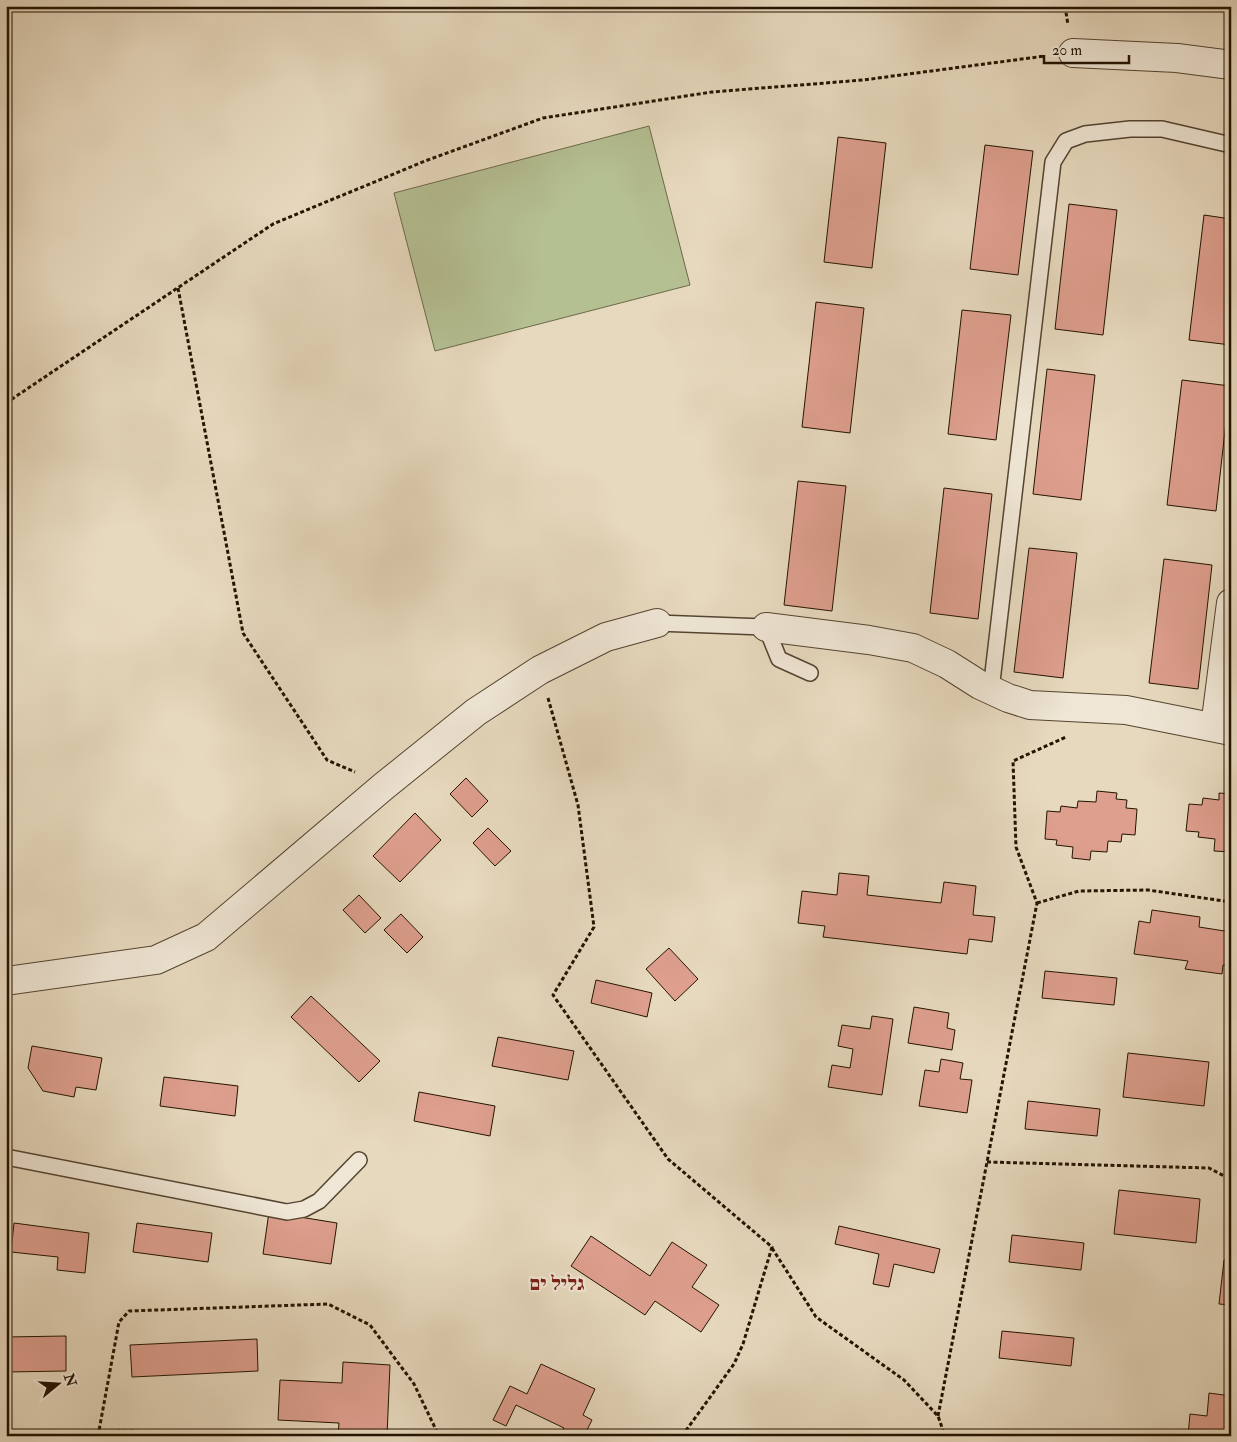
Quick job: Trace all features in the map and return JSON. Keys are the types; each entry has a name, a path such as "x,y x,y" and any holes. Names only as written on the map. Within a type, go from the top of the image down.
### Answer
{"street":[{"path":"1073,53 1177,58 1231,65"},
{"path":"766,628 869,640 913,648 947,664 980,685 1008,698 1030,705 1126,710 1223,729 1231,603"},
{"path":"6,981 156,960 206,937 384,786 476,712 540,670 606,637 657,623"}],"lane":[{"path":"991,690 1053,162 1066,142 1085,134 1130,129 1162,130 1231,145"},
{"path":"657,623 766,628 779,659 810,673"},
{"path":"6,1157 287,1212 304,1210 319,1201 359,1160"}],"path":[{"path":"6,403 273,224 425,161 543,118 712,92 863,80 1073,53"},
{"path":"178,288 243,633 327,760 384,786"},
{"path":"540,670 578,805 594,927 553,995 668,1159 772,1247 816,1316 904,1380 938,1416 945,1436"},
{"path":"938,1416 1037,903 1016,847 1013,761 1074,733"},
{"path":"1037,903 1079,891 1148,890 1231,902"},
{"path":"987,1162 1209,1168 1228,1178 1231,1182"},
{"path":"682,1436 734,1364 743,1344 772,1247"},
{"path":"98,1436 119,1322 129,1311 328,1304 370,1325 414,1384 439,1436"},
{"path":"6,1432 99,1430 131,1431 153,1436"}],"green space":[{"path":"649,126 690,285 435,351 394,193"}],"building":[{"path":"838,137 886,143 872,268 824,262"},
{"path":"985,145 1033,151 1018,275 970,269"},
{"path":"1069,204 1117,210 1103,335 1055,329"},
{"path":"1204,215 1231,219 1231,345 1189,340"},
{"path":"816,302 864,308 850,433 802,427"},
{"path":"962,310 1011,315 996,440 948,434"},
{"path":"1047,369 1095,375 1081,500 1033,494"},
{"path":"1182,380 1230,386 1216,511 1167,505"},
{"path":"798,481 846,486 832,611 784,605"},
{"path":"944,488 992,494 978,619 930,613"},
{"path":"1029,548 1077,553 1063,678 1014,672"},
{"path":"1164,559 1212,565 1198,689 1149,683"},
{"path":"466,778 488,801 472,817 450,794"},
{"path":"1097,791 1117,793 1116,799 1127,800 1126,808 1137,809 1135,835 1122,834 1121,842 1108,841 1107,852 1091,851 1090,860 1072,858 1073,847 1056,845 1057,840 1045,839 1047,811 1060,812 1061,806 1077,808 1078,801 1096,802"},
{"path":"1219,793 1231,794 1231,852 1214,851 1215,839 1198,837 1199,832 1186,831 1189,804 1202,805 1203,798 1219,800"},
{"path":"415,813 441,840 400,882 373,856"},
{"path":"488,828 511,851 495,866 473,843"},
{"path":"839,873 869,876 867,895 941,903 944,882 976,886 973,915 995,917 992,942 969,939 967,954 823,937 825,926 798,923 802,891 837,895"},
{"path":"359,895 381,918 365,933 343,910"},
{"path":"1152,910 1200,917 1199,927 1231,932 1231,966 1223,965 1222,974 1185,969 1188,961 1134,954 1139,921 1150,923"},
{"path":"401,914 423,937 407,953 384,930"},
{"path":"669,948 698,979 675,1001 646,969"},
{"path":"1045,971 1117,978 1114,1005 1042,998"},
{"path":"596,980 652,993 647,1017 591,1003"},
{"path":"311,996 380,1061 359,1082 291,1017"},
{"path":"914,1007 949,1013 947,1028 955,1030 952,1050 908,1043"},
{"path":"872,1016 893,1019 882,1095 828,1087 832,1065 850,1068 853,1049 838,1046 842,1025 870,1029"},
{"path":"498,1037 574,1051 568,1080 492,1066"},
{"path":"32,1046 102,1058 96,1090 76,1087 74,1097 43,1091 28,1068"},
{"path":"1128,1053 1209,1062 1204,1106 1123,1097"},
{"path":"941,1059 963,1063 960,1079 972,1080 967,1113 919,1106 925,1070 939,1072"},
{"path":"164,1077 238,1086 235,1116 160,1106"},
{"path":"419,1092 495,1106 490,1136 414,1121"},
{"path":"1028,1101 1100,1109 1097,1136 1025,1129"},
{"path":"1119,1190 1200,1199 1196,1243 1114,1234"},
{"path":"269,1212 337,1223 331,1264 263,1254"},
{"path":"14,1223 89,1233 85,1273 57,1270 58,1257 11,1252"},
{"path":"137,1223 212,1233 208,1262 133,1252"},
{"path":"839,1226 940,1249 934,1273 894,1264 889,1287 873,1284 879,1254 835,1244"},
{"path":"1012,1235 1084,1243 1081,1270 1009,1262"},
{"path":"591,1236 650,1276 672,1242 707,1265 692,1287 719,1305 701,1332 655,1301 645,1315 571,1266"},
{"path":"1224,1260 1231,1260 1231,1305 1219,1304"},
{"path":"1002,1331 1074,1338 1071,1366 999,1358"},
{"path":"66,1336 66,1371 6,1372 6,1337"},
{"path":"257,1339 258,1371 132,1377 130,1345"},
{"path":"343,1362 390,1365 387,1436 338,1436 339,1423 278,1420 280,1380 342,1383"},
{"path":"541,1364 595,1389 583,1415 592,1420 584,1436 560,1436 564,1428 516,1405 506,1426 493,1420 510,1386 527,1394"},
{"path":"1209,1393 1231,1396 1231,1436 1188,1436 1190,1414 1207,1416"}],"district":[{"name":"גליל ים","path":"557,1283"}]}
